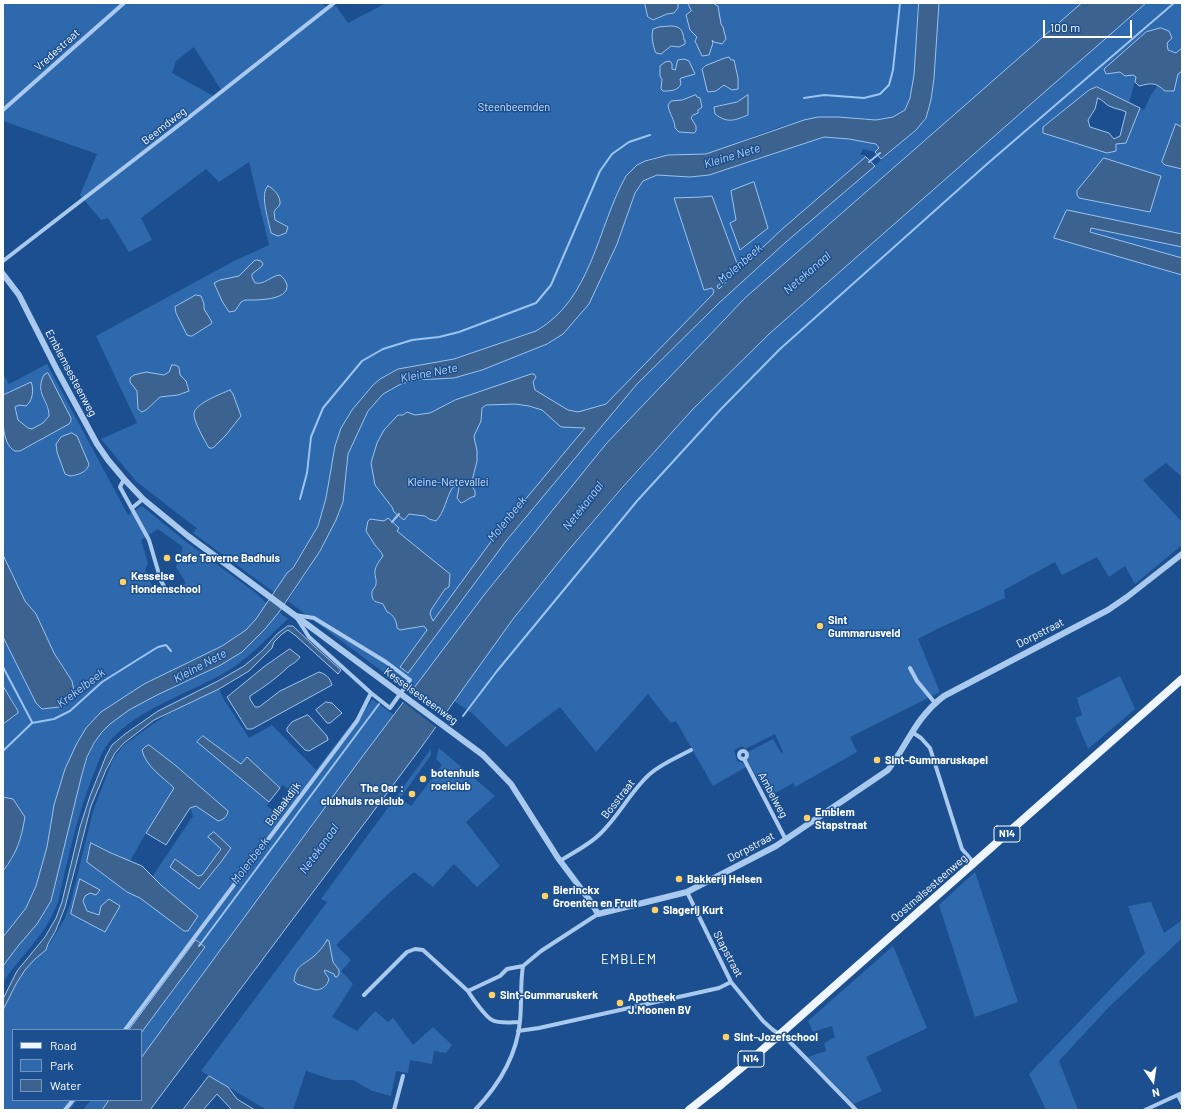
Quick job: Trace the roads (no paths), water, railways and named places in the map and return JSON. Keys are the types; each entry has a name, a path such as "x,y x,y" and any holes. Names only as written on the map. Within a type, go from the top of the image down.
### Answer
{"main road":[{"name":"Oostmalsesteenweg","path":"689,1110 780,1034 1182,679"}],"street":[{"name":"Vredestraat","path":"3,110 124,3"},
{"name":"Beemdweg","path":"3,261 334,3"},
{"name":"Emblemsesteenweg","path":"3,274 19,295 97,444 110,463 143,499 188,536"},
{"path":"124,480 120,487 149,540 161,581 164,586"},
{"path":"132,508 143,499"},
{"name":"Kesselsesteenweg","path":"188,536 483,755 511,784 560,861 591,902 598,914"},
{"name":"Dorpstraat","path":"523,966 541,951 598,914 687,892 786,840 888,770 920,720 935,703 952,691 1108,610 1127,598 1182,554"},
{"path":"294,614 314,618 386,662 410,680 390,708 309,638 294,614"},
{"path":"910,668 917,681 935,703"},
{"name":"Bollaakdijk","path":"126,1029 357,721 371,693"},
{"path":"912,732 921,738 930,748 962,848 974,863"},
{"name":"Bosstraat","path":"560,861 589,844 600,835 636,789 652,773 661,766 691,750"},
{"name":"Ambelweg","path":"744,759 786,840"},
{"name":"Stapstraat","path":"687,892 731,982 763,1021 787,1039 856,1110"},
{"path":"364,995 407,952 415,949 423,950 468,991 492,1020 502,1022 520,1022"},
{"path":"468,991 500,976 507,969 523,966 521,975 520,1022 508,1063 493,1088 475,1110"},
{"path":"518,1031 540,1028 719,988 731,982"},
{"path":"394,1110 402,1076"},
{"path":"1145,1110 1180,1094 1182,1103"},
{"path":"65,1110 72,1101"}],"water":[{"path":"645,3 678,3 678,8 674,13 667,14 653,20 648,17"},
{"path":"688,3 713,3 718,6 721,24 726,39 722,44 712,40 713,43 709,55 702,56 695,41 697,37 690,30 686,15 691,11"},
{"name":"Kleine Nete","path":"919,3 939,3 931,100 926,118 916,130 881,159 875,152 879,148 876,144 849,139 824,137 709,175 690,177 657,175 643,181 635,193 617,244 589,304 563,334 547,344 482,370 454,378 415,380 401,384 383,394 368,411 348,454 343,502 336,520 320,551 279,612 265,629 242,652 219,666 129,710 110,724 94,743 87,757 82,774 51,901 37,924 3,966 3,937 26,908 36,886 47,847 54,805 65,769 86,728 101,712 144,684 222,646 246,630 256,619 287,573 293,568 318,526 326,498 335,446 341,428 352,410 373,385 380,379 398,369 454,359 536,331 555,317 570,301 581,282 591,261 616,196 626,176 637,165 645,161 668,155 706,154 804,120 818,117 876,120 893,117 905,110 910,98 914,75"},
{"name":"Netekanaal","path":"1082,3 1146,3 769,334 692,410 566,553 513,619 420,749 150,1110 102,1110 108,1101 142,1101 142,1057 362,757 484,595 606,444 745,298"},
{"path":"671,26 677,27 681,30 685,44 679,47 671,46 661,54 656,53 652,35 653,29"},
{"path":"1161,28 1169,31 1172,38 1167,43 1168,50 1176,53 1182,48 1182,71 1178,74 1174,91 1165,91 1159,86 1153,84 1139,86 1135,82 1136,77 1133,75 1125,76 1120,72 1106,74 1104,69 1146,32"},
{"path":"729,57 731,60 734,60 738,78 738,89 732,90 724,85 716,91 708,92 702,69 705,66"},
{"path":"684,59 689,61 695,74 681,78 681,84 676,89 671,91 663,91 661,89 662,79 660,76 660,66 665,62 670,61 672,64 672,69 675,70 678,60"},
{"path":"1097,87 1140,108 1126,143 1116,144 1116,151 1107,153 1043,133 1043,127 1089,90","holes":["1098,98 1109,106 1126,112 1120,136 1114,139 1109,133 1090,127 1088,120 1095,109"]},
{"path":"696,95 700,98 702,107 698,110 698,113 693,115 691,118 696,126 696,131 694,133 679,132 675,128 668,105 671,101 682,100"},
{"path":"748,95 748,115 735,120 728,120 715,114 714,107 737,102"},
{"path":"1176,124 1182,127 1182,169 1165,165 1162,162"},
{"path":"866,157 875,166 786,242 720,302 637,384 506,541 408,673 400,667 427,630 424,626 400,630 397,628 394,618 387,612 383,604 373,600 372,591 376,585 375,570 377,564 383,556 366,531 368,521 370,519 384,521 388,518 399,528 397,531 450,574 449,587 445,589 431,610 430,614 433,621 498,532 585,428 561,427 542,410 529,406 515,404 486,405 482,408 481,421 474,436 477,450 477,461 471,485 475,491 475,496 461,503 457,498 459,488 457,486 453,487 436,521 425,516 409,514 404,520 394,512 392,507 375,485 371,463 377,443 384,430 398,415 403,415 407,412 415,415 430,413 455,400 531,374 534,374 536,377 533,382 535,390 568,410 578,412 606,404 713,294 714,291 712,288 704,290 674,198 712,196 738,266 717,286 719,289 780,231"},
{"path":"1104,158 1161,176 1150,212 1079,198 1077,191"},
{"path":"754,182 768,228 740,250 730,223 736,220 731,191"},
{"path":"268,186 276,193 280,201 280,204 274,212 275,220 288,227 286,233 278,236 271,233 264,201 265,190"},
{"path":"1067,210 1182,234 1182,247 1091,228 1090,232 1182,258 1182,275 1054,238"},
{"path":"254,261 261,261 263,264 252,274 255,283 262,283 280,275 287,284 286,290 283,294 277,297 245,300 241,302 235,311 229,312 214,283 220,280 239,276"},
{"path":"196,295 201,296 204,309 212,322 190,336 187,335 176,313 175,307"},
{"path":"172,365 179,367 180,375 186,381 189,391 178,395 160,397 142,412 138,409 137,391 130,382 130,378 134,375 146,372 164,375 169,372"},
{"path":"48,373 71,418 71,421 69,424 20,451 15,451 10,447 7,441 3,426 3,395 31,382 33,391 30,401 26,406 19,405 15,407 18,420 28,428 32,429 43,423 49,416 47,405 41,392 41,381 44,375"},
{"path":"230,390 233,394 241,416 226,435 213,448 209,448 197,426 194,413 196,409 204,402"},
{"path":"72,433 77,436 89,464 86,470 79,474 70,476 65,474 57,452 56,444 61,437"},
{"path":"3,555 25,601 36,614 54,653 72,681 75,696 59,707 42,709 36,703 3,637"},
{"path":"288,626 293,626 341,670 338,674 288,630 274,642 272,648 249,671 219,689 154,720 124,743 115,753 106,770 91,806 65,907 56,930 46,950 25,970 3,1010 3,999 17,971 45,937 56,918 62,902 80,827 90,796 112,745 158,711 218,681 244,666 262,651 277,634"},
{"path":"290,649 300,657 275,679 250,696 250,699 255,707 259,707 280,691 319,672 324,674 330,680 332,685 252,729 247,729 227,697 265,666"},
{"path":"3,686 18,713 3,724"},
{"path":"326,702 332,703 342,713 330,723 327,723 316,710"},
{"path":"308,715 327,736 328,740 309,751 305,750 287,731 287,728 292,722"},
{"path":"203,736 241,764 247,757 280,788 269,802 197,742"},
{"path":"149,745 175,765 228,811 227,815 222,820 218,821 196,806 190,808 166,845 146,833 174,788 147,762 142,750"},
{"path":"3,797 13,799 25,817 18,846 3,871"},
{"path":"214,832 231,848 199,889 170,867 175,859 198,876 202,875 221,849 208,837"},
{"path":"91,843 142,866 162,886 198,916 188,931 184,931 140,898 127,892 87,862"},
{"path":"80,879 100,890 96,895 90,893 85,896 83,901 87,911 99,915 101,906 109,899 120,906 105,932 71,914"},
{"path":"196,940 205,947 142,1032 142,1029 130,1029"},
{"path":"327,940 329,941 333,962 339,970 337,977 325,970 324,971 329,979 327,984 321,989 316,990 297,984 294,981 296,972 300,966 313,957"},
{"path":"209,1076 228,1087 237,1099 255,1110 232,1110 217,1094 203,1110 183,1110"}],"waterway":[{"path":"804,98 824,95 864,98 880,94 889,85 893,70 900,3"},
{"path":"463,716 497,671 637,501 721,409 780,349 987,164 1174,3"},
{"path":"300,499 307,473 311,437 323,408 362,361 383,349 412,340 439,337 459,332 536,303 551,285 600,171 612,154 629,142 650,135"},
{"name":"Molenbeek","path":"869,162 880,153"},
{"name":"Molenbeek","path":"392,522 399,514"},
{"name":"Krekelbeek","path":"3,751 32,723 54,719 70,711 102,682 158,647 166,645 171,651"},
{"path":"3,667 32,722"},
{"name":"Molenbeek","path":"199,946 379,704"}],"place":[{"name":"Cafe Taverne Badhuis","path":"167,558"},
{"name":"Kesselse Hondenschool","path":"123,582"},
{"name":"Sint Gummarusveld","path":"820,626"},
{"name":"Sint-Gummaruskapel","path":"877,760"},
{"name":"botenhuis roeiclub","path":"423,779"},
{"name":"The Oar : clubhuis roeiclub","path":"412,794"},
{"name":"Emblem Stapstraat","path":"807,818"},
{"name":"Bakkerij Helsen","path":"679,879"},
{"name":"Bierinckx Groenten en Fruit","path":"545,896"},
{"name":"Slagerij Kurt","path":"655,910"},
{"name":"Sint-Gummaruskerk","path":"492,995"},
{"name":"Apotheek J.Moonen BV","path":"620,1003"},
{"name":"Sint-Jozefschool","path":"726,1037"}],"district":[{"name":"EMBLEM","path":"629,960"}],"park label":[{"name":"Steenbeemden","path":"514,107"},
{"name":"Kleine-Netevallei","path":"448,482"}]}
